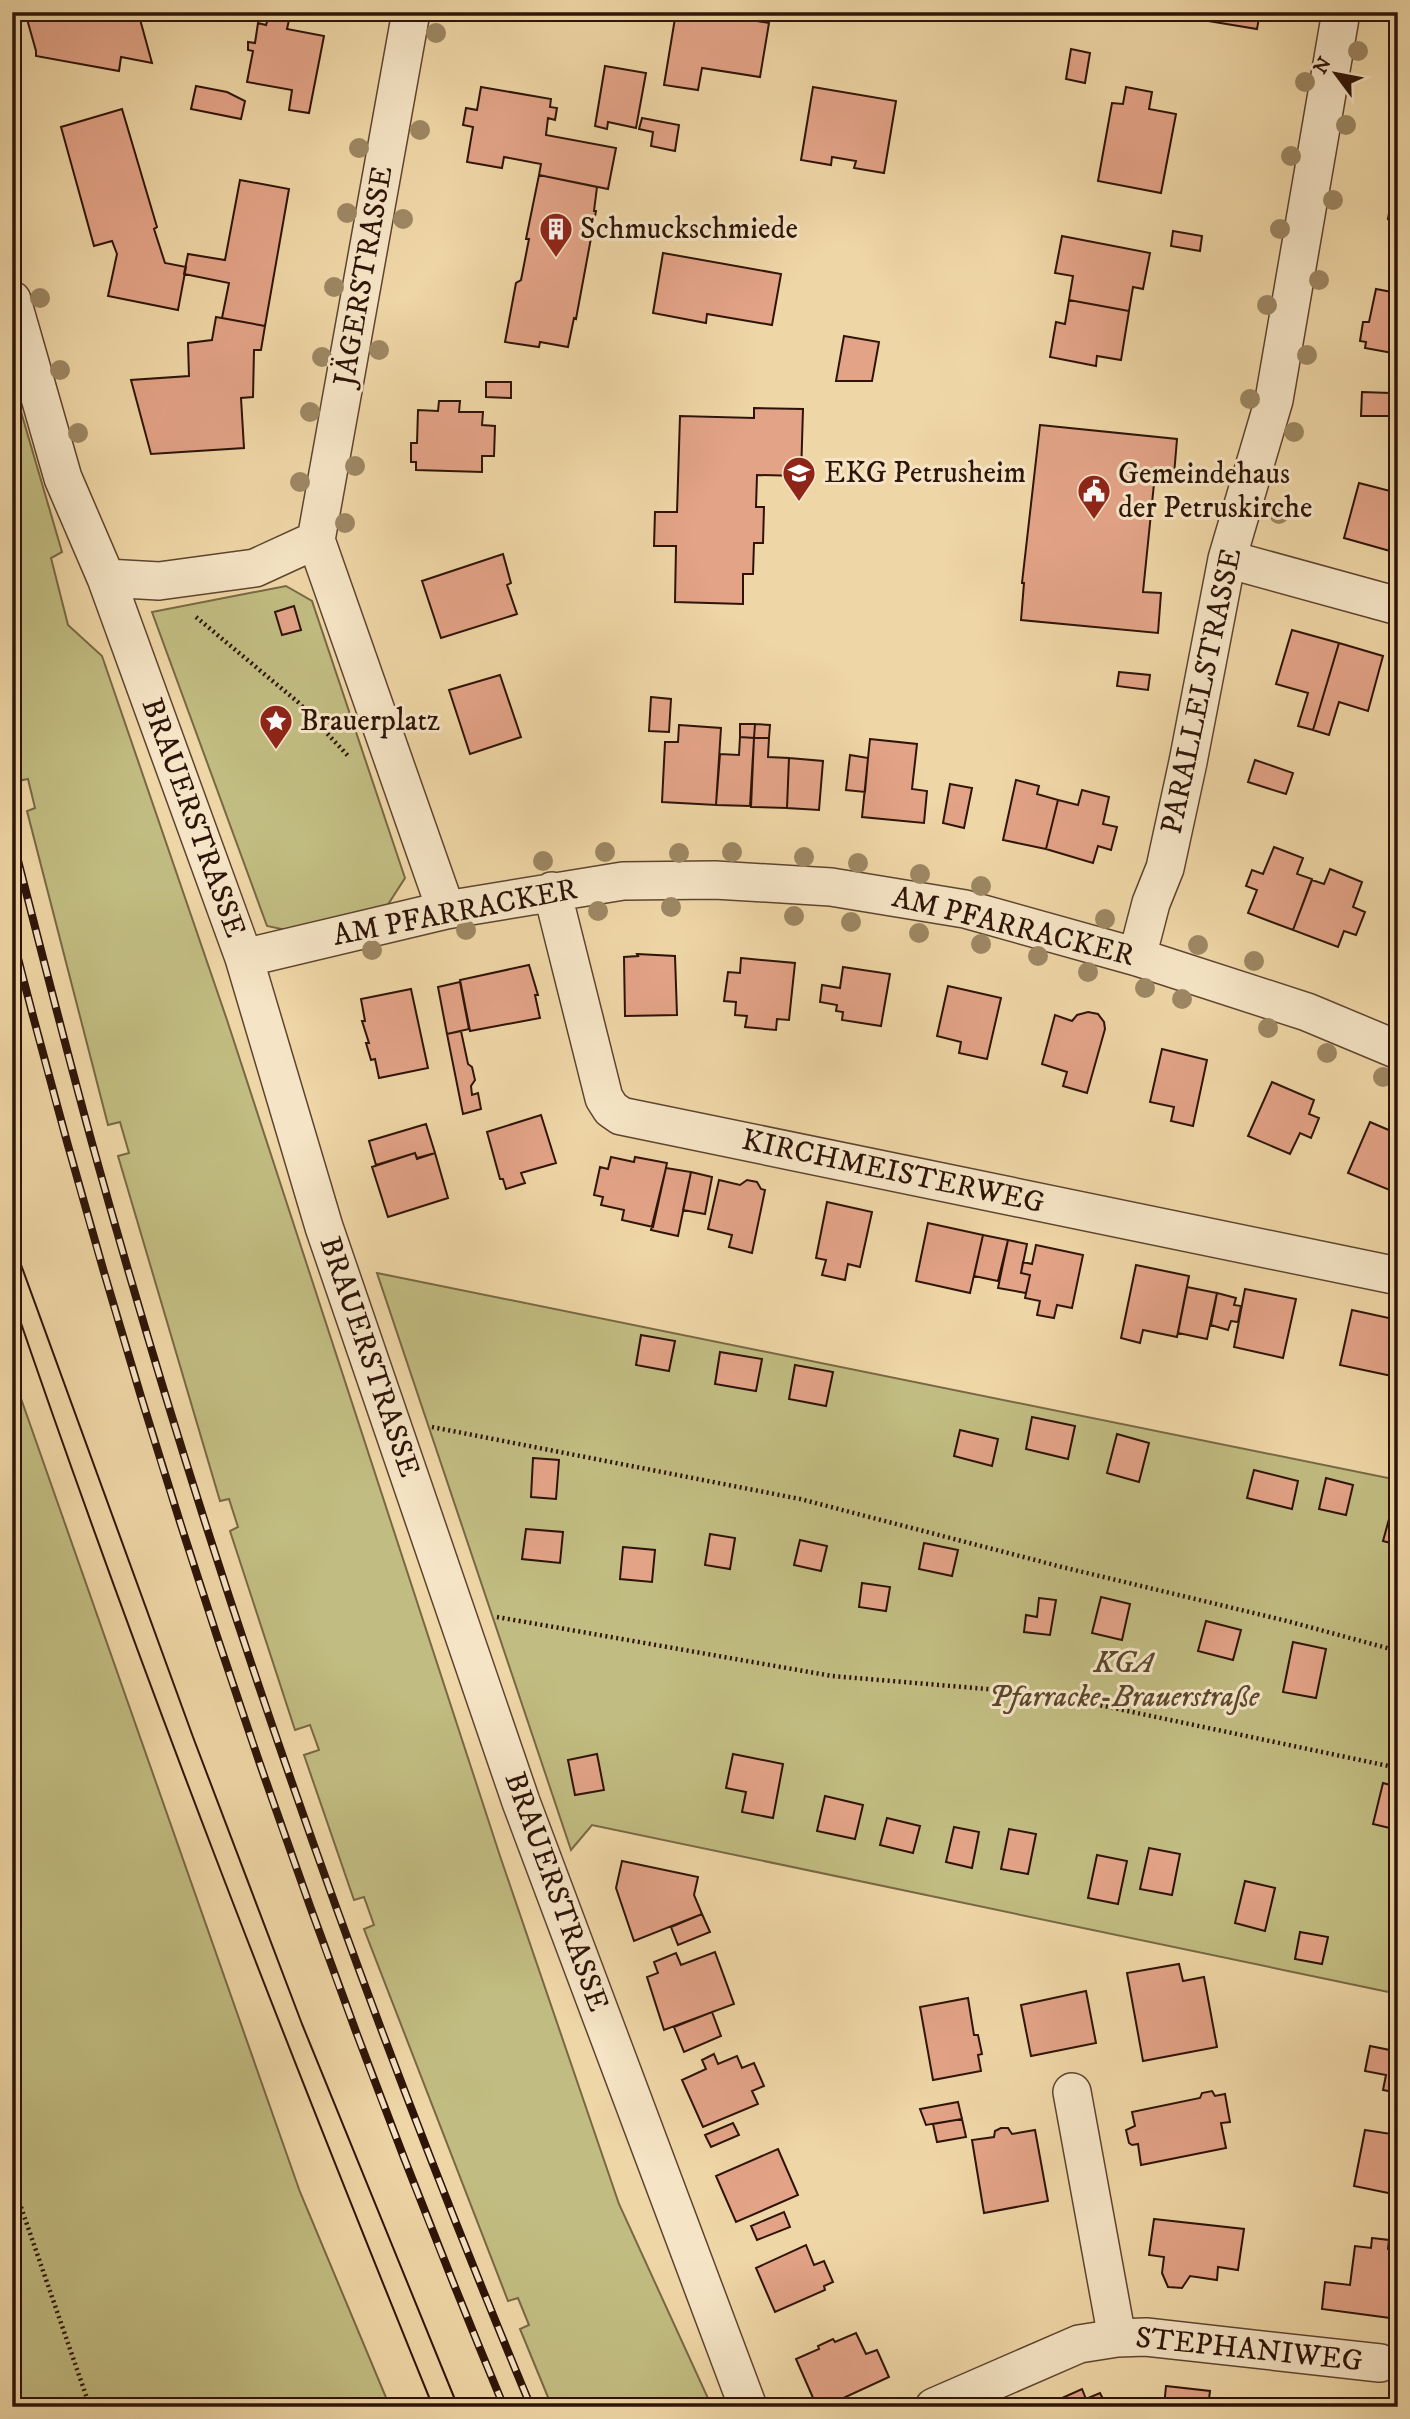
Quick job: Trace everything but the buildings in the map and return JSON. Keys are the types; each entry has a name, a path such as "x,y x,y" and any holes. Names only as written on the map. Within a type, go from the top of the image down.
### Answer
{"street":[{"name":"JÄGERSTRASSE","path":"316,540 411,12"},
{"name":"PARALLELSTRASSE","path":"1137,957 1151,903 1165,868 1227,559 1274,400 1341,12"},
{"name":"BRAUERSTRASSE","path":"12,300 63,478 106,578 244,958 324,1227 521,1802 748,2407"},
{"path":"106,578 159,580 255,568 316,540 446,910"},
{"path":"1227,559 1398,606"},
{"name":"AM PFARRACKER","path":"244,958 446,910 623,881 715,880 831,887 965,909 1137,957 1307,1012 1398,1050"},
{"name":"KIRCHMEISTERWEG","path":"552,891 604,1098 611,1109 621,1115 1398,1276"},
{"name":"STEPHANIWEG","path":"1072,2092 1117,2338"},
{"name":"STEPHANIWEG","path":"934,2407 1079,2344 1117,2338 1146,2337 1380,2363"}],"path":[{"path":"192,613 299,703 355,764"},
{"path":"429,1427 800,1499 1398,1651"},
{"path":"494,1616 832,1676 1047,1694 1398,1769"},
{"path":"12,2181 90,2407"}],"green space":[{"path":"12,381 62,552 51,558 68,625 102,656 227,1020 500,1856 619,2204 712,2407 552,2407 520,2329 529,2325 518,2298 508,2301 364,1929 374,1925 364,1897 354,1900 304,1755 319,1750 310,1725 295,1730 230,1531 238,1527 229,1499 220,1501 118,1156 129,1153 120,1122 108,1125 27,811 35,808 28,779 18,781 12,755"},
{"path":"286,586 312,601 405,878 385,909 286,930 267,926 152,612"},
{"name":"KGA Pfarracke-Brauerstraße","path":"377,1273 1398,1480 1398,1994 592,1825 571,1850"},
{"path":"12,1373 300,2192 390,2407 12,2407"}],"tram line":[{"path":"12,1240 193,1737 302,2024 458,2407"},
{"path":"12,1297 162,1716 322,2131 433,2407"}],"railway":[{"path":"12,837 82,1105 138,1304 238,1623 348,1939 407,2096 531,2407"},
{"path":"12,935 115,1309 231,1680 361,2046 504,2407"}],"place":[{"name":"Schmuckschmiede","path":"556,259"},
{"name":"EKG Petrusheim","path":"799,503"},
{"name":"Gemeindehaus der Petruskirche","path":"1094,521"},
{"name":"Brauerplatz","path":"276,751"}]}
